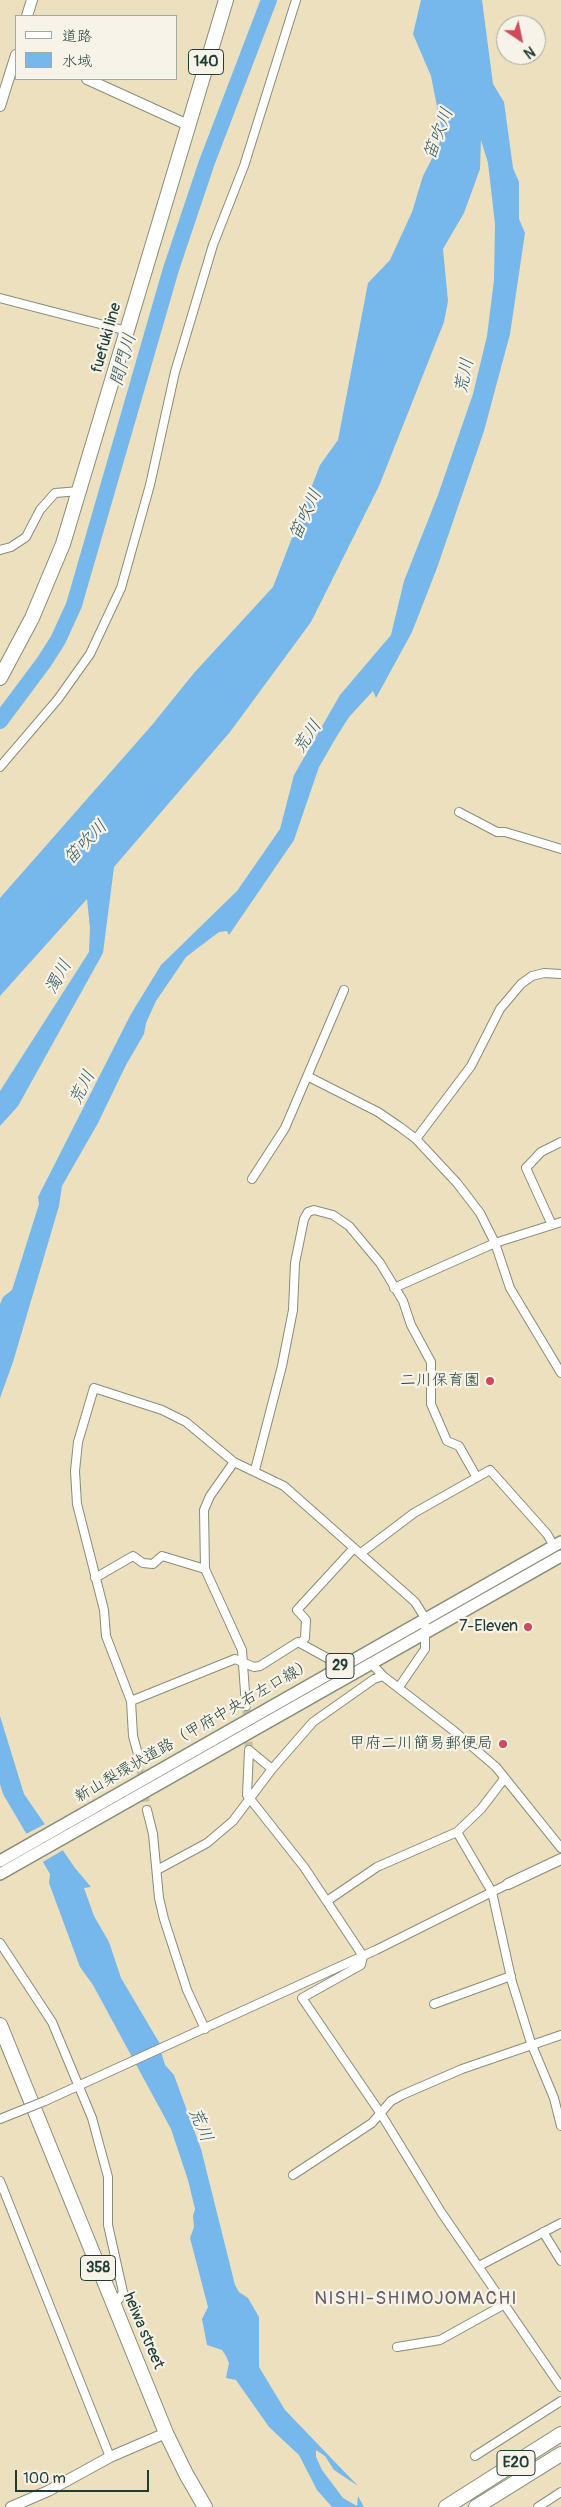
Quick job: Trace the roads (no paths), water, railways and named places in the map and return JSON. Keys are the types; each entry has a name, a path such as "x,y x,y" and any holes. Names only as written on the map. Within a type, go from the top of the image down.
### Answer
{"highway":[{"name":"fuefuki line","path":"0,678 32,618 63,544 226,0"},
{"name":"heiwa street","path":"0,2025 4,2049 113,2304 166,2434 205,2507"},
{"name":"E20","path":"446,2507 561,2434"},
{"name":"E20","path":"478,2506 561,2454"}],"main road":[{"name":"新山梨環状道路（甲府中央右左口線）","path":"0,1861 336,1668 557,1544"},
{"name":"新山梨環状道路（甲府中央右左口線）","path":"0,1876 561,1556"}],"street":[{"path":"28,15 32,0"},
{"path":"0,767 58,699 90,654 121,588 150,485 175,372 192,312 213,245 244,166 296,0"},
{"path":"0,106 14,70"},
{"path":"89,80 188,125"},
{"path":"0,298 127,331"},
{"path":"0,550 11,547 26,537 40,510 55,493 80,491"},
{"path":"459,812 497,832 505,832 561,849"},
{"path":"416,1139 471,1066 500,1010 521,984 538,974 561,974"},
{"path":"252,1179 285,1128 344,990"},
{"path":"308,1077 378,1112 416,1139 468,1196 480,1213 495,1243 510,1288 561,1373"},
{"path":"552,1225 526,1168 541,1152 561,1142"},
{"path":"255,1470 281,1371 293,1310 295,1263 304,1219 308,1212 324,1212 333,1214 349,1226 380,1263 403,1301 411,1325 431,1362 430,1404 447,1440 459,1446 476,1476"},
{"path":"394,1288 495,1243 561,1222"},
{"path":"139,1758 133,1736 132,1701 106,1636 104,1610 77,1504 75,1471 78,1442 94,1388 162,1410 186,1422 234,1462 255,1470 284,1486 415,1602 425,1618 425,1649 399,1687"},
{"path":"234,1462 210,1496 204,1510 205,1569 242,1650 246,1706"},
{"path":"361,1553 414,1512 476,1476 490,1470 557,1544"},
{"path":"132,1701 235,1659 244,1661 254,1667 260,1666 296,1644 301,1643 305,1638 306,1620 297,1610 354,1548"},
{"path":"95,1578 133,1556 143,1562 153,1564 162,1556 205,1569"},
{"path":"301,1643 329,1659 336,1668"},
{"path":"372,1664 383,1676 454,1730 496,1767 561,1848"},
{"path":"158,1870 207,1843 233,1821 272,1770 313,1722 374,1679 383,1676"},
{"path":"272,1770 249,1750 247,1795 327,1901 362,1956 361,1965 302,1998 381,2114 436,2204 561,2387"},
{"path":"327,1901 370,1870 457,1832 476,1815 504,1779"},
{"path":"147,1810 158,1870 159,1898 164,1919 201,2031"},
{"path":"457,1832 492,1892 511,1976 531,2044 554,2098 561,2126"},
{"path":"0,2119 201,2031 362,1956 561,1859"},
{"path":"0,1943 52,2022 81,2083 92,2118 108,2177 108,2225 123,2292 113,2304"},
{"path":"434,2004 511,1976"},
{"path":"293,2175 381,2114 391,2101 402,2094 462,2069 561,2035"},
{"path":"0,2181 110,2458"},
{"path":"479,2266 561,2224"},
{"path":"543,2232 561,2261"},
{"path":"397,2348 440,2340 505,2304"},
{"path":"475,2456 561,2402"},
{"path":"11,2507 48,2491 110,2458 166,2434"},
{"path":"538,2507 561,2492"}],"water":[{"name":"笛吹川","path":"421,0 482,0 493,84 504,102 513,168 519,182 519,219 525,233 510,334 484,431 437,568 412,632 376,698 373,691 349,717 337,736 319,767 294,840 229,935 227,931 219,932 186,957 156,1001 146,1023 144,1034 126,1065 98,1123 62,1186 59,1206 13,1362 0,1398 0,1304 3,1297 12,1290 39,1204 38,1197 131,1014 161,965 237,891 280,829 294,775 340,695 391,635 404,581 438,495 473,394 487,336 494,280 495,224 488,163 481,140 480,169 464,213 443,249 448,301 444,322 379,486 311,622 230,732 114,867 103,953 18,1106 0,1126 0,1091 89,952 90,928 87,899 0,996 0,898 152,725 194,673 273,587 320,465 338,440 368,283 390,260 412,212 423,176 439,145 442,132 431,76 413,34"},
{"path":"0,1716 24,1794 75,1868 91,1887 84,1888 94,1916 109,1942 121,1978 163,2049 161,2052 165,2065 174,2075 201,2149 235,2285 239,2292 248,2298 259,2317 259,2367 285,2410 358,2486 334,2470 325,2456 316,2450 316,2457 322,2470 343,2498 357,2506 358,2496 364,2507 332,2507 317,2490 299,2455 269,2427 236,2380 226,2378 229,2363 222,2350 207,2345 202,2319 208,2307 190,2238 194,2227 193,2216 195,2209 188,2180 171,2129 93,1985 80,1967 49,1883 50,1874 3,1794 0,1784"}],"waterway":[{"name":"間門川","path":"0,721 44,662 58,640 74,605 171,269 207,162 269,0"}],"tunnel":[{"path":"246,1706 249,1750"},
{"path":"139,1758 147,1810"}],"place":[{"name":"二川保育園","path":"490,1381"},
{"name":"7-Eleven","path":"528,1627"},
{"name":"甲府二川簡易郵便局","path":"503,1744"}],"district":[{"name":"NISHI-SHIMOJOMACHI","path":"416,2299"}],"water label":[{"name":"荒川","path":"465,376"},
{"name":"荒川","path":"308,737"},
{"name":"濁川","path":"59,977"},
{"name":"荒川","path":"83,1088"},
{"name":"荒川","path":"200,2125"}]}
